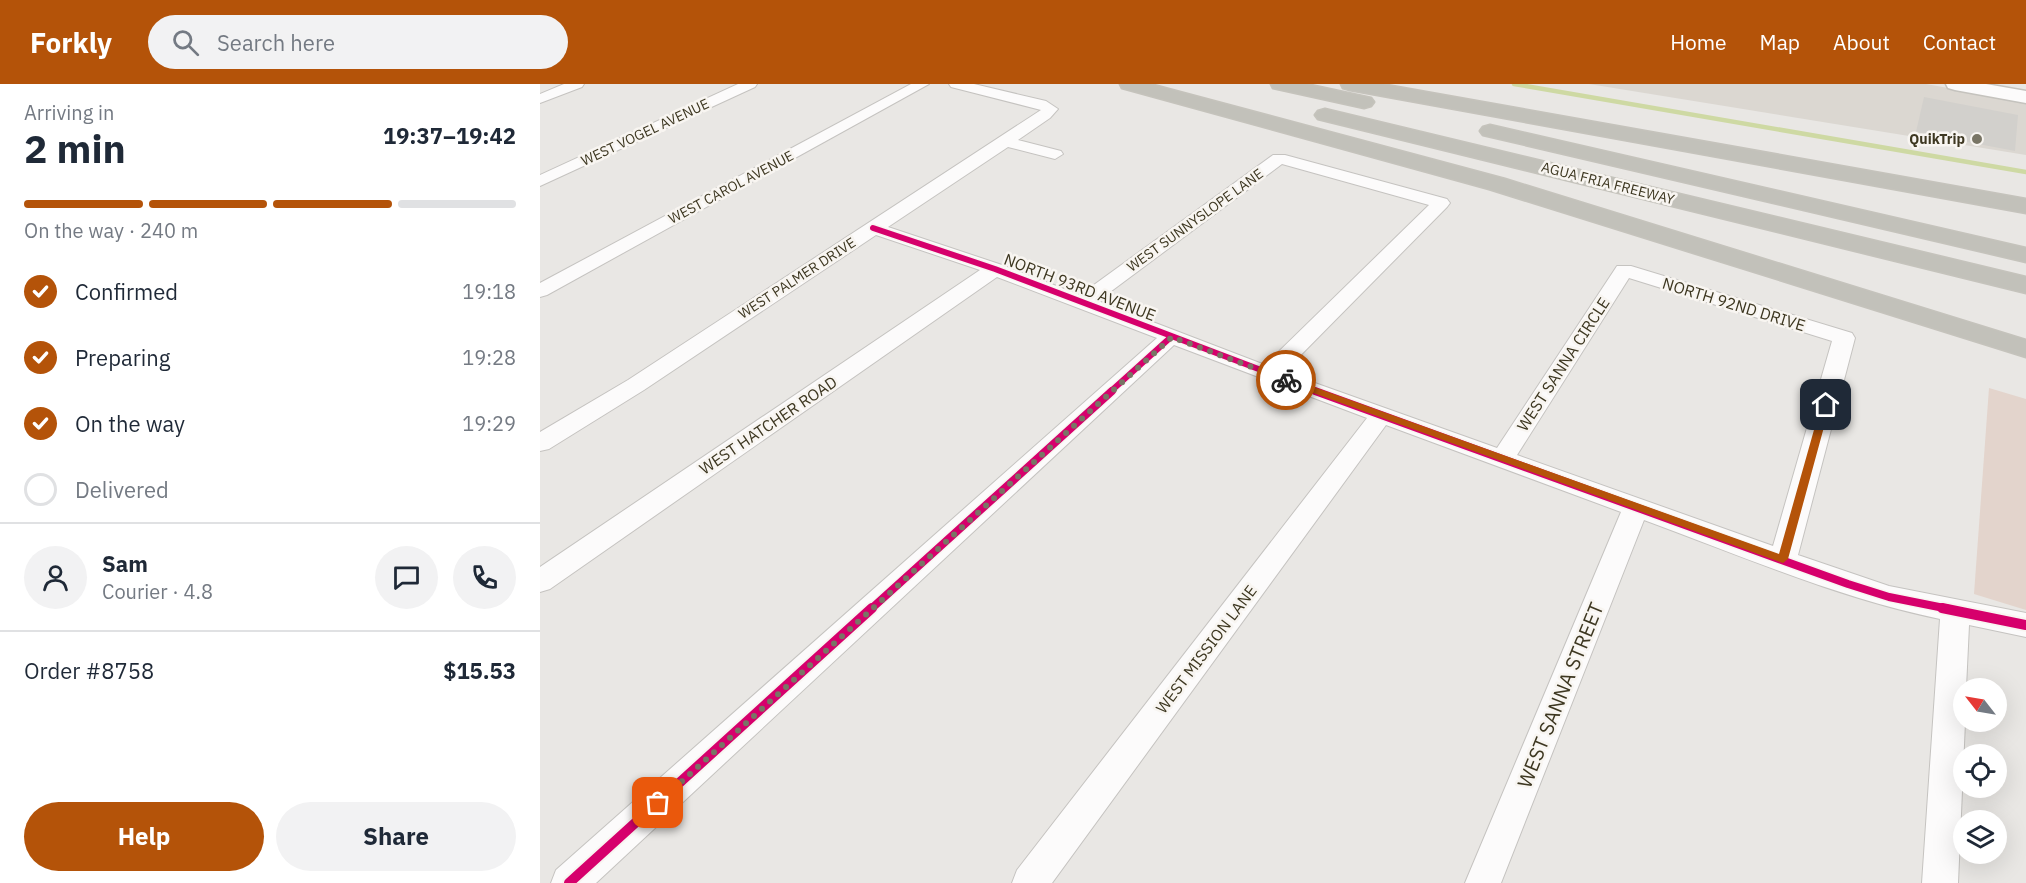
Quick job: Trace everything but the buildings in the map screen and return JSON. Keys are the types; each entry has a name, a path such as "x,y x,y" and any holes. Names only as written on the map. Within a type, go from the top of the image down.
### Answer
{"highway":[{"path":"1129,84 1507,188 2026,349"},
{"name":"AGUA FRIA FREEWAY","path":"1189,84 1410,134 2026,285"},
{"name":"AGUA FRIA FREEWAY","path":"1280,84 2026,255"},
{"path":"1350,84 2026,206"}],"main road":[{"path":"1955,84 2026,97"},
{"path":"2008,84 2026,87"}],"street":[{"path":"540,99 577,84"},
{"name":"WEST VOGEL AVENUE","path":"540,181 750,84"},
{"name":"WEST CAROL AVENUE","path":"540,291 921,84"},
{"name":"WEST PALMER DRIVE","path":"540,443 636,385 1005,142 1045,115 1050,109 956,84"},
{"path":"1005,142 1055,154"},
{"name":"WEST SUNNYSLOPE LANE","path":"1082,303 1279,158 1441,203 1269,374"},
{"name":"NORTH 93RD AVENUE","path":"873,228 995,269 1269,374 1636,508 1889,597 2026,625"},
{"name":"WEST HATCHER ROAD","path":"540,581 995,269"},
{"name":"NORTH 92ND DRIVE","path":"1624,270 1844,338 1783,559"},
{"name":"WEST SANNA CIRCLE","path":"1503,459 1624,270"},
{"path":"569,883 1172,337"},
{"name":"WEST MISSION LANE","path":"1030,883 1382,414"},
{"name":"WEST SANNA STREET","path":"1483,883 1636,508"},
{"path":"1940,883 1955,610"}],"shaded area":[{"path":"1589,84 1926,84 2026,102 2026,155"},
{"path":"1989,388 2026,399 2026,610 1974,594"}],"waterway":[{"path":"1514,84 2026,172"}],"cycle path":[{"path":"873,228 995,269 1269,374 1848,584 1889,597 2026,625"},
{"path":"569,883 1171,337"}],"way so far":[{"path":"658,803 1172,337 1286,380"}],"place":[{"name":"QuikTrip","path":"1977,139"}],"route":[{"path":"1286,380 1636,508 1783,559 1826,405"}]}
